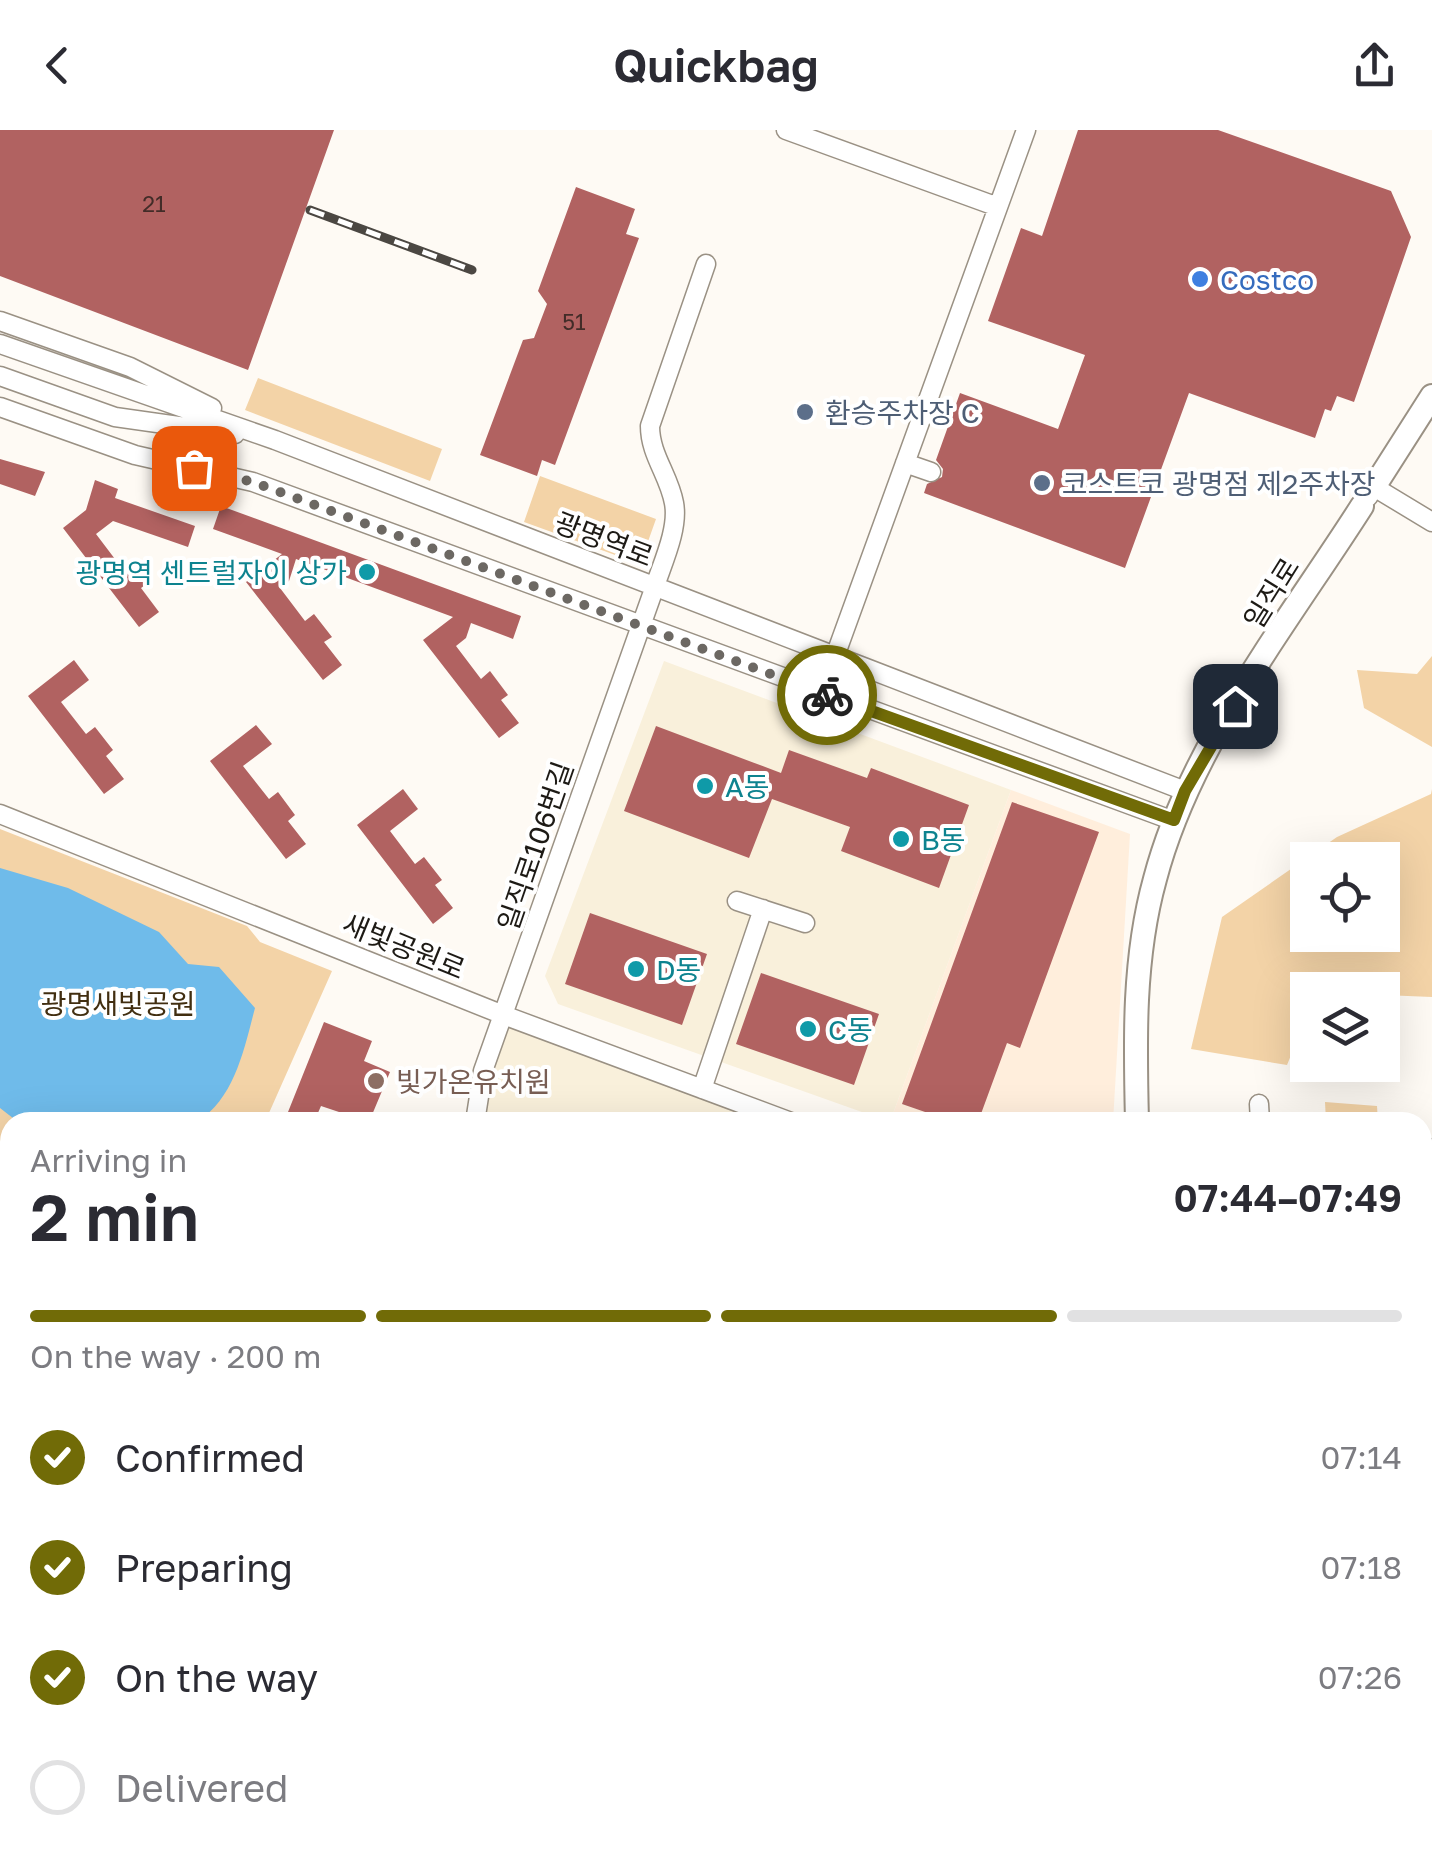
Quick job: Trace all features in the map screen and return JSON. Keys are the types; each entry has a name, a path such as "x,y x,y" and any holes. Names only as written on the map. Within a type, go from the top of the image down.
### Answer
{"main road":[{"name":"일직로","path":"1137,1112 1139,959 1154,880 1185,791 1432,396"}],"street":[{"path":"786,130 998,206"},
{"path":"834,659 1026,130"},
{"name":"일직로106번길","path":"476,1112 483,1071 506,1016 654,589 675,506 652,450 650,426 706,264"},
{"path":"0,321 130,367 275,440"},
{"name":"광명역로","path":"0,344 275,440 834,659 1185,791"},
{"path":"0,376 115,417 275,440"},
{"path":"0,407 136,455 253,482 639,627 1174,820"},
{"path":"905,463 931,472"},
{"path":"1368,497 1432,522"},
{"name":"새빛공원로","path":"0,814 506,1016 763,1112"},
{"path":"737,900 805,922"},
{"path":"702,1089 763,909"}],"shaded area":[{"path":"664,661 1011,790 894,1112 862,1112 558,1004 545,976"},
{"path":"1011,790 1130,834 1114,1112 894,1112"},
{"path":"506,1016 764,1112 478,1112"}],"green space":[{"path":"258,378 442,449 430,481 245,410"},
{"path":"540,476 656,519 640,564 524,522"},
{"path":"1432,656 1432,747 1364,708 1357,670 1417,674"},
{"path":"1432,789 1432,997 1400,996 1400,972 1290,972 1287,1065 1191,1049 1222,917 1290,870 1290,952 1400,952 1400,842 1330,842 1431,794"},
{"name":"광명새빛공원","path":"0,829 247,926 260,942 332,971 269,1112 0,1112"},
{"path":"1325,1102 1377,1106 1377,1112 1326,1112"}],"water":[{"name":"광명새빛공원","path":"0,868 68,888 159,932 188,964 219,967 255,1008 236,1071 210,1112 5,1112 0,1108"}],"building":[{"path":"0,130 334,130 248,370 0,276"},
{"name":"Costco","path":"1078,130 1218,130 1391,191 1411,237 1354,402 1337,396 1331,411 1325,409 1315,438 1189,393 1125,568 924,493 927,484 942,477 943,469 936,460 960,393 1058,429 1085,355 988,321 1021,228 1042,236"},
{"path":"576,187 635,209 626,234 639,238 555,465 542,460 537,476 480,455 523,340 534,338 547,304 538,291"},
{"name":"광명역 센트럴자이 상가","path":"0,459 45,472 35,496 0,484"},
{"path":"95,480 118,489 115,498 195,526 188,547 113,521 96,534 121,567 130,560 148,583 141,588 159,612 139,627 63,528 86,510"},
{"path":"221,506 521,616 513,639 471,623 466,638 456,646 481,679 490,671 508,695 501,700 519,723 499,738 423,640 453,617 296,559 289,581 280,588 305,621 314,614 332,637 324,642 342,665 323,680 246,582 282,554 213,529"},
{"path":"74,660 89,680 61,702 86,734 95,727 113,750 106,756 124,779 104,794 28,696"},
{"path":"256,725 272,744 243,766 269,799 278,792 295,815 288,821 306,844 286,859 210,761"},
{"path":"656,726 781,773 789,750 867,778 871,768 969,805 939,888 841,851 850,827 772,799 749,858 624,811"},
{"path":"403,789 418,809 390,831 415,864 424,857 442,880 435,885 453,908 433,924 357,825"},
{"path":"1012,802 1099,832 1020,1048 1007,1043 982,1112 925,1112 902,1104"},
{"name":"D동","path":"590,913 707,954 682,1025 565,984"},
{"name":"C동","path":"761,973 879,1014 854,1085 736,1044"},
{"name":"빛가온유치원","path":"324,1022 372,1041 364,1061 390,1072 373,1112 339,1112 321,1106 318,1112 288,1112"}],"railway":[{"path":"310,210 472,270"}],"way so far":[{"path":"194,468 253,482 827,695"}],"place":[{"name":"Costco","path":"1200,279"},
{"name":"환승주차장 C","path":"805,412"},
{"name":"코스트코 광명점 제2주차장","path":"1042,483"},
{"name":"광명역 센트럴자이 상가","path":"367,572"},
{"name":"A동","path":"705,786"},
{"name":"B동","path":"901,839"},
{"name":"D동","path":"636,969"},
{"name":"C동","path":"808,1029"},
{"name":"빛가온유치원","path":"376,1081"}],"route":[{"path":"827,695 1174,820 1185,791 1235,706"}]}
